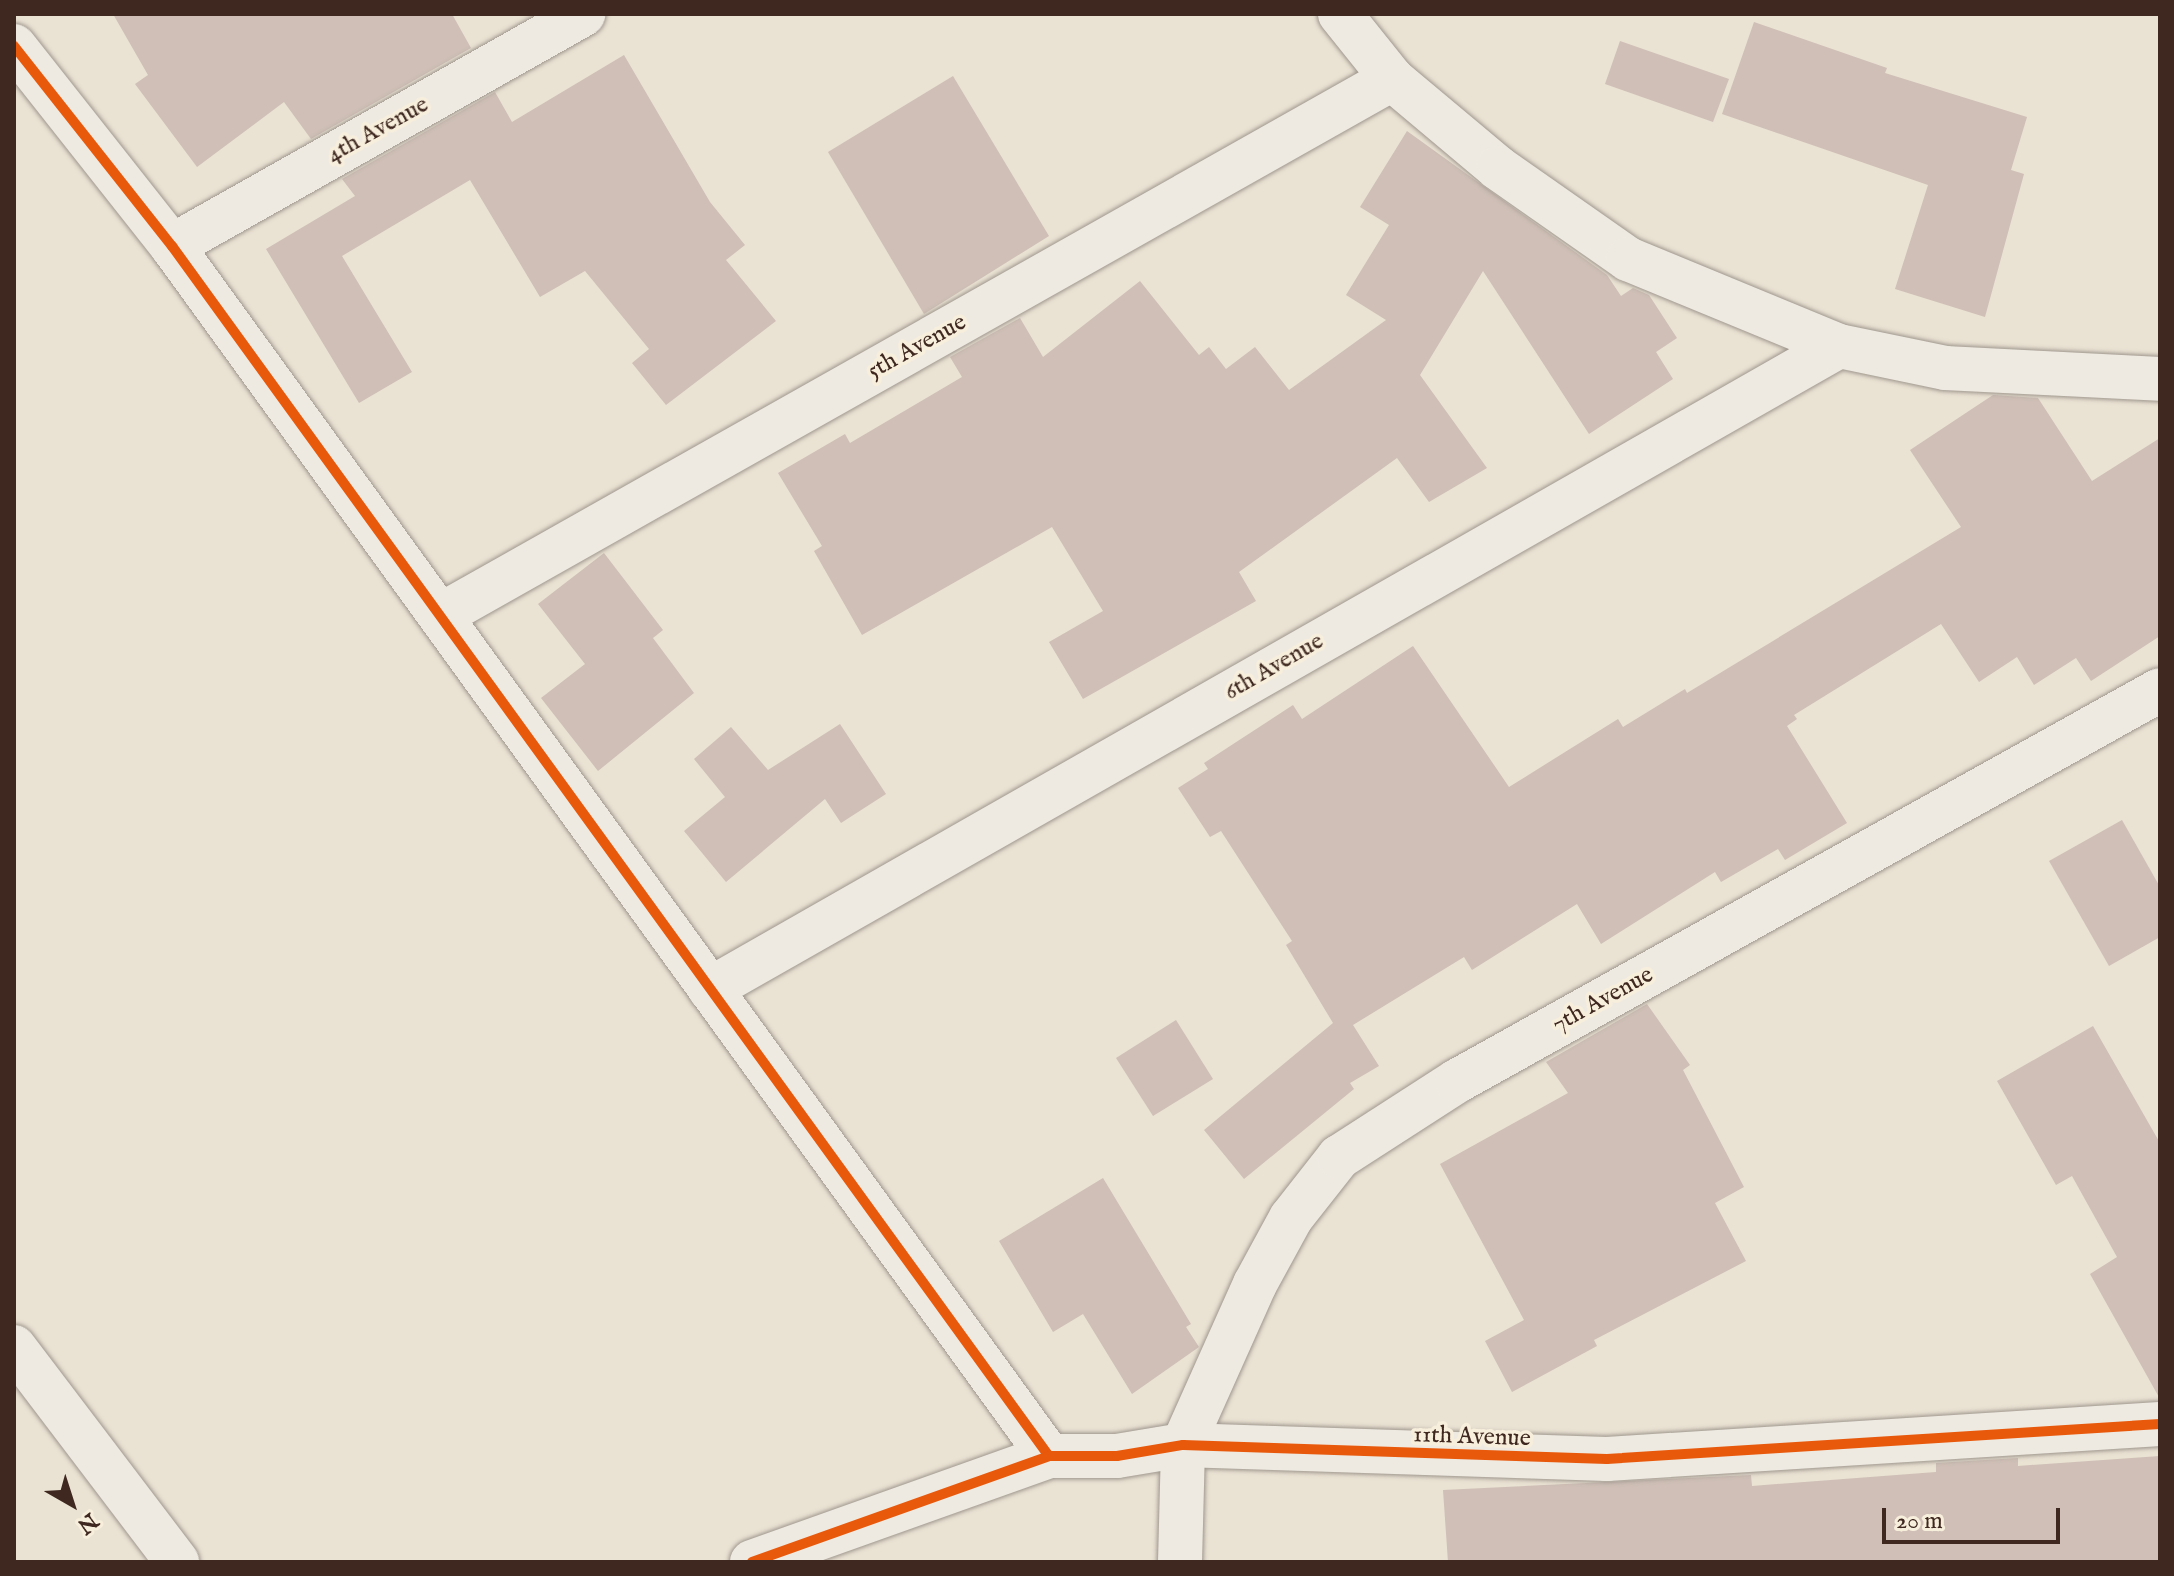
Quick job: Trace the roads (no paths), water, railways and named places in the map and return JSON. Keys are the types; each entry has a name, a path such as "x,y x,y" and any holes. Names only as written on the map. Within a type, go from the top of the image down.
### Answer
{"street":[{"name":"4th Avenue","path":"172,246 583,14"},
{"path":"1340,14 1392,79 1498,168 1628,259 1839,346 1945,368 2160,379"},
{"path":"14,46 172,246 1049,1456"},
{"name":"5th Avenue","path":"441,615 1392,79"},
{"name":"6th Avenue","path":"710,989 1839,346"},
{"name":"7th Avenue","path":"1183,1445 1262,1271 1291,1218 1339,1157 1457,1081 2160,690"},
{"path":"14,1347 177,1562"},
{"name":"11th Avenue","path":"752,1562 1049,1456 1117,1456 1183,1445 1607,1459 2160,1424"},
{"path":"1180,1562 1183,1445"}]}
